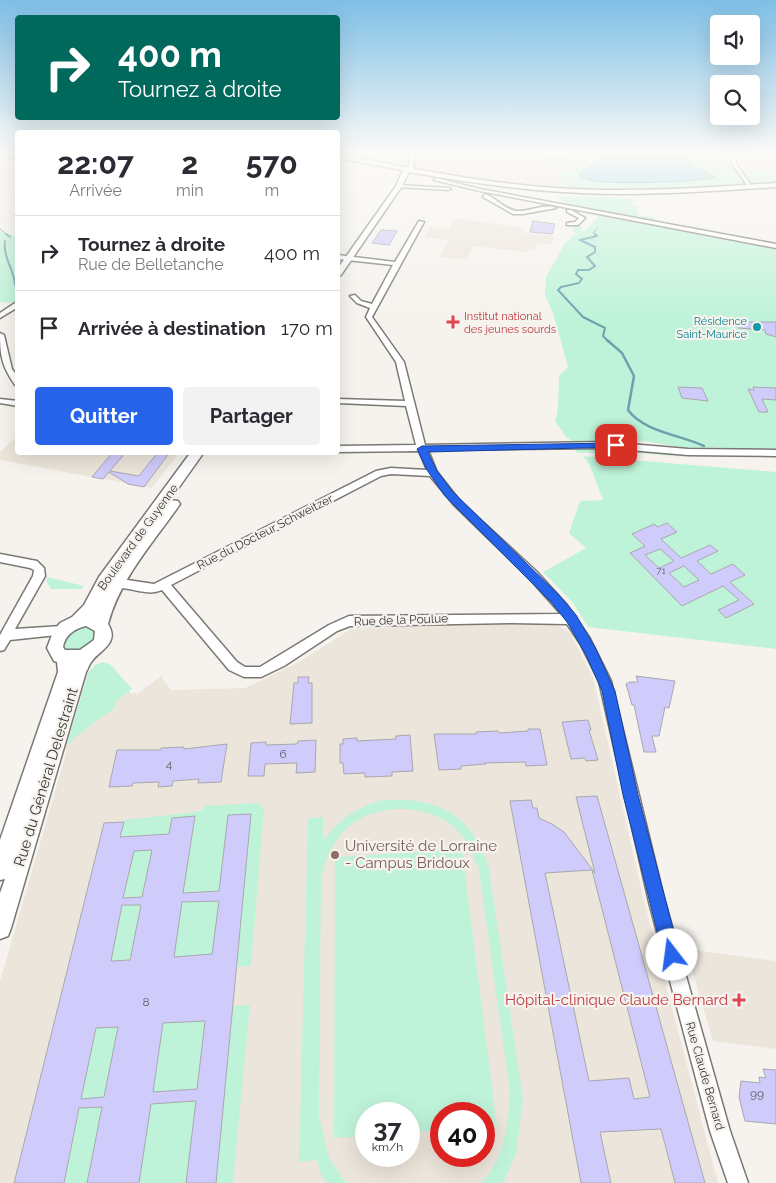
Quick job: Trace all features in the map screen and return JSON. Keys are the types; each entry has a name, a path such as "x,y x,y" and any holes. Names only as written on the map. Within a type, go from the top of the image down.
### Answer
{"main road":[{"path":"340,270 383,208"},
{"name":"Boulevard de Guyenne","path":"100,623 101,610 196,455"},
{"name":"Boulevard de Guyenne","path":"78,621 89,609 99,590 208,455"},
{"path":"86,620 100,623 104,632 103,638 95,650 86,656 72,659 60,653 58,636 62,631 78,621 86,620"},
{"name":"Rue du Général Delestraint","path":"0,870 66,672 60,653"},
{"name":"Rue du Général Delestraint","path":"0,928 78,672 86,656"}],"street":[{"path":"507,208 512,212 527,212 547,208"},
{"path":"550,208 570,211 582,217 576,224 570,224"},
{"path":"575,208 776,246"},
{"path":"578,208 590,211"},
{"path":"353,296 359,302 373,307 421,222"},
{"path":"340,258 397,264"},
{"path":"0,304 15,304"},
{"path":"1,315 15,305"},
{"name":"Rue Claude Bernard","path":"373,307 369,317 400,362 422,449 433,473 457,503 533,575 571,619 592,653 608,691 657,902 720,1131 738,1183"},
{"path":"1,315 15,315"},
{"path":"1,324 15,315"},
{"path":"0,335 8,369 15,378"},
{"path":"0,401 15,404"},
{"path":"340,401 410,404"},
{"path":"340,449 606,445 688,452 776,453"},
{"name":"Rue du Docteur Schweitzer","path":"117,583 149,589 164,584 379,473 391,471 433,473"},
{"path":"0,558 33,564 39,568 39,576 0,646"},
{"path":"99,590 112,583 117,583"},
{"name":"Rue de la Poulue","path":"164,584 234,666 244,672 261,672 333,628 350,622 512,618 571,619"},
{"path":"6,635 30,635 62,631"},
{"path":"30,635 60,653"}],"shaded area":[{"path":"455,218 524,228 522,233 554,236 552,245 537,243 535,250 529,249 528,252 473,246 467,260 440,257 449,240 424,237 430,227 449,229"},
{"path":"15,438 15,455 177,455 152,488 0,460 0,452"},
{"name":"Université de Lorraine - Campus Bridoux","path":"497,623 558,625 570,633 593,677 645,905 718,1183 0,1183 0,981 75,717 129,691 131,694 134,692 137,694 161,676 171,690 245,688 299,662 351,629"},
{"name":"Hôpital-clinique Claude Bernard","path":"686,949 776,961 776,1049 713,1041"}],"green space":[{"path":"587,208 637,208 637,215 657,218 651,221"},
{"path":"601,213 776,246 776,453 732,453 719,447 689,449 644,441 572,441 566,437 555,421 558,405 559,376 568,367 553,313 545,295 546,277 564,245 572,236 579,234 573,232 574,225 581,226 581,233"},
{"path":"0,231 15,235 15,302 0,302"},
{"path":"622,449 687,457 638,453 577,453 575,450"},
{"path":"583,456 776,472 776,649 588,627 573,603 543,572 586,548 569,533 580,501 603,500 590,466"},
{"path":"47,577 84,586 82,589 51,589 46,581"},
{"path":"86,625 96,629 97,639 80,652 67,651 62,643 68,632"},
{"path":"103,662 111,665 132,689 114,703 116,707 74,738 70,744 67,744 88,673 95,665"},
{"path":"383,800 403,800 436,806 450,812 473,834 482,849 489,868 523,1100 516,1154 503,1183 482,1183 495,1167 504,1140 510,1092 479,871 470,848 455,828 443,819 429,813 414,810 398,809 383,811 368,815 354,822 338,837 326,860 321,880 319,1116 329,1158 346,1183 327,1183 321,1175 317,1160 299,1162 308,818 323,817 323,841 342,820 365,806"},
{"path":"256,803 262,806 264,811 251,966 236,967 228,815 219,891 183,893 195,817 172,818 169,834 120,837 124,820 196,812 202,810 205,806"},
{"path":"152,850 142,897 123,898 134,851"},
{"path":"462,850 494,1102 430,1102 430,1131 420,1132 420,1102 355,1102 355,1137 334,1138 335,857"},
{"path":"219,901 212,954 174,957 182,902"},
{"path":"122,905 141,905 130,960 111,961"},
{"path":"250,1005 233,1183 216,1183 232,1006"},
{"path":"205,1021 197,1089 153,1092 163,1023"},
{"path":"118,1027 104,1097 81,1099 96,1028"},
{"path":"196,1101 186,1183 139,1183 151,1104"},
{"path":"102,1107 87,1183 64,1183 79,1108"},
{"path":"495,1110 497,1126 495,1126"}],"building":[{"path":"533,221 555,224 552,234 530,232"},
{"path":"381,230 397,231 389,245 372,243"},
{"name":"Résidence Saint-Maurice","path":"730,318 740,318 743,322 776,322 776,337 766,334 765,330 738,328"},
{"path":"678,387 702,388 708,401 682,398"},
{"path":"753,387 776,388 776,400 762,399 768,412 759,412 748,389 754,390"},
{"path":"110,455 123,455 110,471 139,476 156,455 168,455 144,487 128,484 109,472 103,479 92,477"},
{"path":"667,523 677,532 661,539 681,558 710,545 718,551 697,561 711,574 733,564 745,575 730,582 754,604 726,618 718,610 739,600 723,586 682,606 630,553 645,546 632,534 654,524 658,527","holes":["660,549 674,561 659,568 645,555","684,566 699,580 684,587 669,573"]},
{"path":"636,676 675,681 669,708 665,707 659,736 652,736 656,752 644,752 634,705 632,705 626,684 638,682"},
{"path":"298,677 309,677 308,683 312,683 312,723 290,724 294,683 298,683"},
{"path":"588,720 598,760 586,761 585,758 571,759 562,722"},
{"path":"528,729 540,729 547,765 526,766 525,762 485,763 461,766 461,769 439,770 434,734 476,734 476,732 498,731 499,733 528,731"},
{"path":"410,735 413,771 392,772 392,776 365,777 365,773 344,774 343,763 340,763 340,744 343,744 343,739 357,738 357,741 396,739 396,736"},
{"path":"316,740 315,772 296,773 297,763 265,764 264,776 248,776 251,743 266,742 266,745 297,744 298,741"},
{"path":"227,744 221,782 198,783 199,779 173,781 172,786 158,787 159,782 133,783 132,786 109,787 117,750 161,750 161,748 184,747 184,749"},
{"path":"597,796 705,1183 675,1183 661,1129 600,1132 611,1183 581,1183 510,801 531,800 533,808 537,808 539,818 564,832 595,873 576,797","holes":["592,870 650,1097 634,1099 629,1078 589,1081 545,873"]},
{"path":"251,814 216,1183 186,1183 196,1101 151,1104 139,1183 87,1183 102,1107 79,1108 64,1183 14,1183 104,823 124,822 120,837 169,834 172,818 195,816 183,893 219,891 228,815","holes":["152,850 142,897 123,898 134,851","219,901 212,954 174,957 182,902","122,905 141,905 130,960 111,961","205,1021 197,1089 153,1092 163,1023","118,1027 104,1097 81,1099 96,1028"]},
{"path":"763,1069 776,1070 776,1124 745,1121 739,1097 741,1081 760,1083 759,1077 766,1078"}],"waterway":[{"path":"0,229 8,235"},
{"path":"596,235 593,233 597,229"},
{"path":"6,234 10,237"},
{"path":"596,235 580,240 595,247 595,252 587,257 595,266 589,270 578,270 576,274 582,279 579,283 561,287 558,290 583,317 605,328 603,336 607,340"},
{"path":"5,241 6,253 15,285"},
{"path":"607,340 622,353 634,376 628,410 643,423 653,428 704,446"}],"place":[{"name":"Institut national des jeunes sourds","path":"453,322"},
{"name":"Résidence Saint-Maurice","path":"757,327"},
{"name":"Université de Lorraine - Campus Bridoux","path":"335,855"},
{"name":"Hôpital-clinique Claude Bernard","path":"739,1000"}],"route":[{"path":"616,445 422,449 428,464 448,494 555,598 571,619 592,653 608,691 631,795 672,955"}]}
